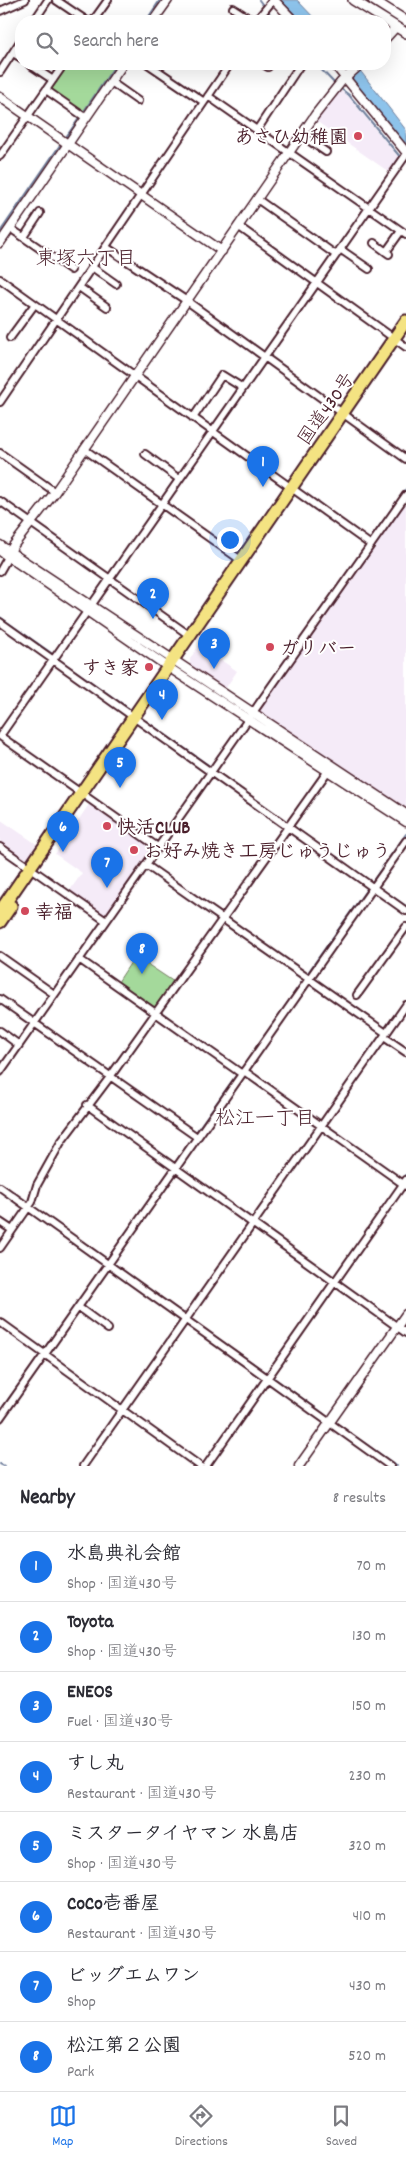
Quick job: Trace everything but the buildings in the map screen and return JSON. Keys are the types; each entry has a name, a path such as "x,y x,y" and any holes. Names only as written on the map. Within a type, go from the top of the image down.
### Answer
{"highway":[{"name":"国道430号","path":"400,343 406,321"},
{"name":"国道430号","path":"0,910 32,869 345,415 400,343 406,332"},
{"name":"国道430号","path":"173,665 189,635 293,490"},
{"name":"国道430号","path":"0,922 32,869"}],"main road":[{"path":"353,0 377,15"},
{"path":"372,0 406,21"},
{"path":"391,24 406,33"}],"street":[{"path":"0,11 24,0"},
{"path":"38,15 48,0"},
{"path":"56,0 78,15"},
{"path":"97,15 108,0"},
{"path":"157,15 168,0"},
{"path":"259,15 273,0 288,15"},
{"path":"233,8 244,15"},
{"path":"391,32 396,27"},
{"path":"0,72 15,50"},
{"path":"39,70 53,80"},
{"path":"0,156 60,70"},
{"path":"0,243 120,70"},
{"path":"157,70 204,102"},
{"path":"0,402 225,70"},
{"path":"257,130 297,70"},
{"path":"157,846 0,736 406,154 340,70"},
{"path":"0,571 13,546 54,492 289,152 338,86 353,70"},
{"path":"111,82 138,101"},
{"path":"46,90 86,118"},
{"path":"208,96 403,233 388,253 374,243"},
{"path":"0,98 222,251"},
{"path":"301,135 326,152"},
{"path":"257,199 338,252 369,269"},
{"path":"24,237 40,213"},
{"path":"238,226 400,343"},
{"path":"10,228 71,270"},
{"path":"106,247 265,357 406,459"},
{"path":"92,267 116,284"},
{"path":"0,279 369,543"},
{"path":"79,287 107,306"},
{"path":"10,338 35,304"},
{"path":"193,418 222,375 243,388"},
{"path":"84,449 242,561"},
{"path":"0,453 54,492"},
{"path":"145,454 180,479"},
{"path":"1,1069 17,1043 34,1023 52,993 79,959 104,920 146,865 157,846 250,716 369,543 406,495"},
{"path":"0,501 189,635"},
{"path":"0,545 10,554 173,665 330,768 406,814"},
{"path":"0,551 10,554"},
{"path":"0,622 55,658 136,719 289,825 406,911"},
{"path":"330,768 406,822"},
{"path":"0,1248 29,1207 47,1166 87,1105 110,1077 330,768"},
{"path":"0,1418 372,886 406,841"},
{"path":"0,847 104,920"},
{"path":"146,865 308,979 406,1052"},
{"path":"357,995 406,927"},
{"path":"0,956 52,993"},
{"path":"79,959 403,1184 333,1280 206,1466"},
{"path":"0,999 197,1137"},
{"path":"83,1466 406,1005"},
{"path":"0,1031 17,1043"},
{"path":"87,1105 406,1333"},
{"path":"0,1186 390,1466"},
{"path":"0,1222 12,1230"},
{"path":"78,1307 108,1329"},
{"path":"299,1466 406,1314"},
{"path":"0,1322 200,1466"}],"shaded area":[{"name":"あさひ幼稚園","path":"341,91 347,95 399,158 389,172 316,121"},
{"path":"406,500 406,808 258,710"},
{"path":"199,645 237,671 225,689 190,667 190,659"},
{"path":"90,803 153,846 103,918 68,893 82,873 55,854"},
{"path":"0,816 1,820 38,845 26,862 0,844"}],"green space":[{"path":"63,70 113,70 85,112 81,112 50,89"},
{"path":"135,956 174,982 156,1008 118,982"}],"water":[{"path":"281,0 297,0 311,15 296,15"},
{"path":"345,70 360,70 406,130 406,146 390,130"}],"waterway":[{"path":"150,15 160,0"},
{"path":"259,0 262,4"},
{"path":"84,111 112,70"},
{"path":"322,70 336,85"},
{"path":"340,88 349,95 401,158"},
{"path":"66,137 80,117"},
{"path":"0,232 60,145"},
{"path":"369,541 406,489"},
{"path":"296,645 367,545"},
{"path":"0,617 54,655"},
{"path":"57,658 131,710"},
{"path":"146,721 211,767"},
{"path":"160,839 241,725"},
{"path":"214,770 373,883"},
{"path":"372,882 406,834"},
{"path":"307,974 369,886"},
{"path":"377,886 406,906"},
{"path":"53,990 97,929"},
{"path":"86,960 115,980"},
{"path":"240,1071 302,982"},
{"path":"42,1007 51,994"},
{"path":"196,1132 237,1074"},
{"path":"294,1110 316,1126"},
{"path":"322,1131 364,1159"},
{"path":"174,1164 193,1138"},
{"path":"376,1168 406,1190"},
{"path":"106,1261 170,1170"},
{"path":"403,1180 406,1175"},
{"path":"73,1235 108,1260"},
{"path":"112,1263 184,1314"},
{"path":"44,1349 104,1264"},
{"path":"190,1319 268,1374"},
{"path":"0,1411 40,1355"},
{"path":"271,1376 324,1414"},
{"path":"339,1425 397,1466"},
{"path":"202,1466 228,1429"},
{"path":"0,1464 4,1466"}],"place":[{"name":"あさひ幼稚園","path":"358,136"},
{"name":"水島典礼会館","path":"263,487"},
{"name":"Toyota","path":"153,619"},
{"name":"ガリバー","path":"270,647"},
{"name":"すき家","path":"149,667"},
{"name":"ENEOS","path":"214,669"},
{"name":"すし丸","path":"162,720"},
{"name":"ミスタータイヤマン 水島店","path":"120,788"},
{"name":"快活CLUB","path":"107,826"},
{"name":"お好み焼き工房じゅうじゅう","path":"134,850"},
{"name":"CoCo壱番屋","path":"63,852"},
{"name":"ビッグエムワン","path":"107,888"},
{"name":"幸福","path":"25,911"},
{"name":"松江第２公園","path":"142,974"}],"district":[{"name":"東塚六丁目","path":"86,257"},
{"name":"松江一丁目","path":"265,1117"}]}
